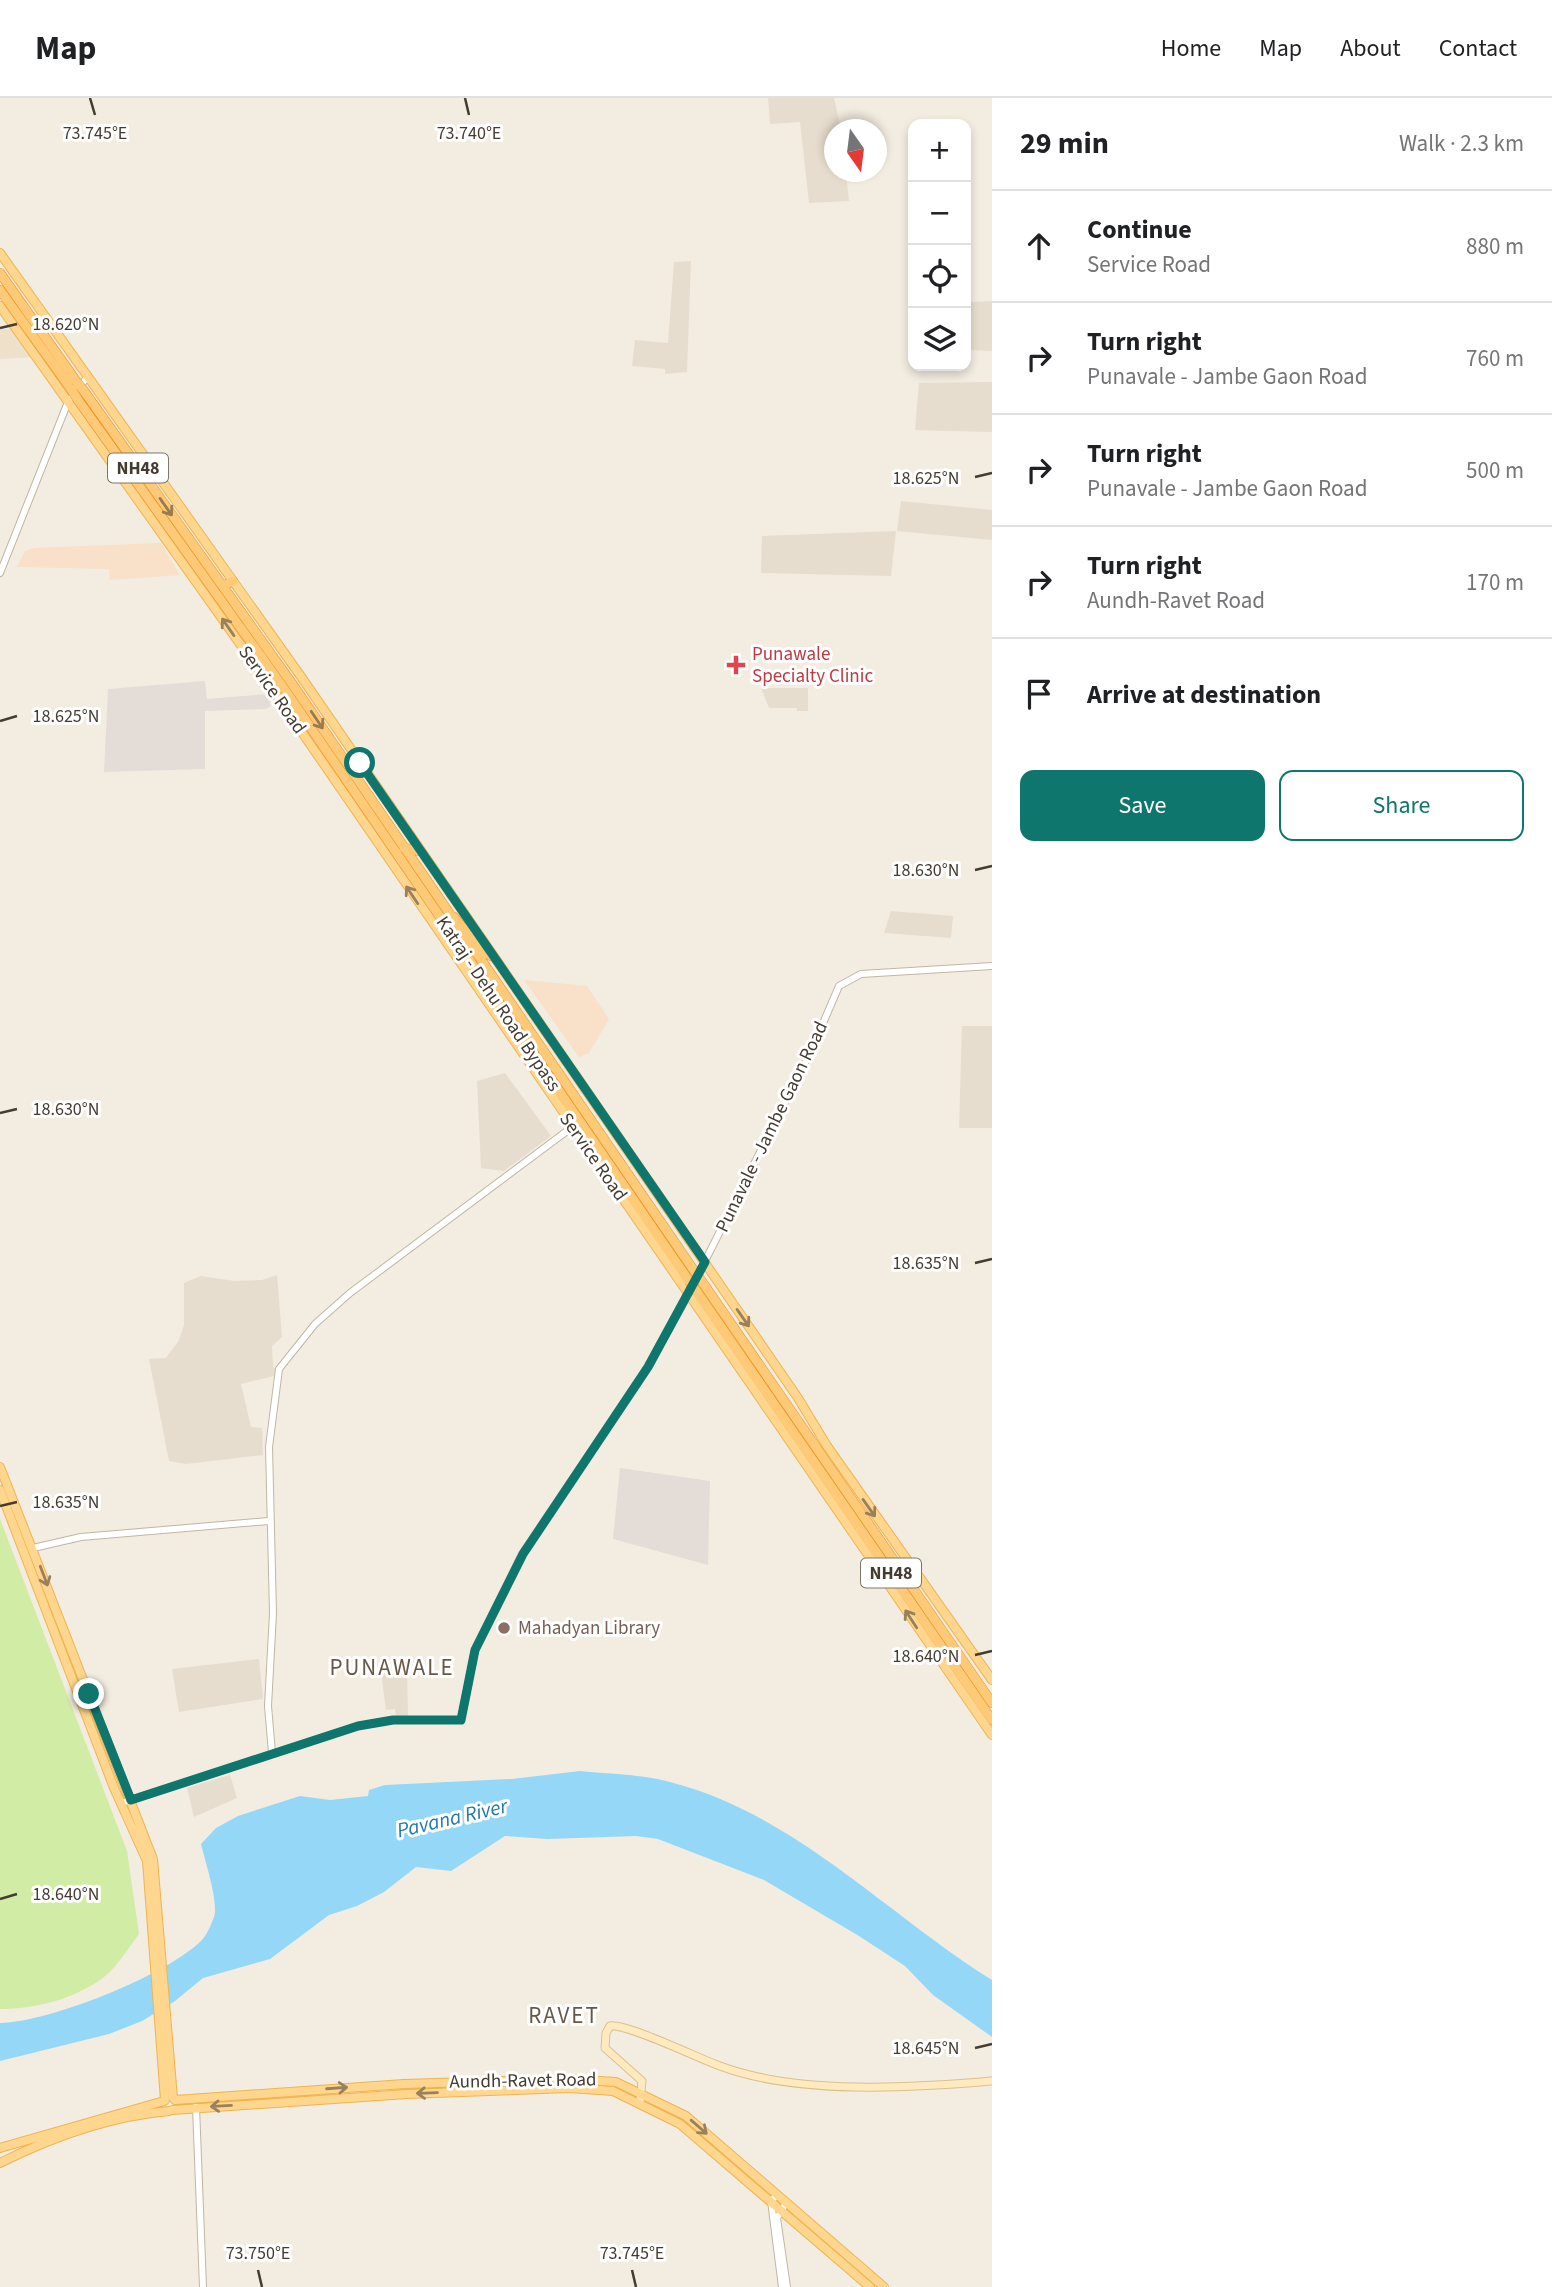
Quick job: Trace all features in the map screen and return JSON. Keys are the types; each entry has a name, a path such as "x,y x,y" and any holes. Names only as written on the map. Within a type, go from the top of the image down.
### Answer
{"highway":[{"name":"Katraj - Dehu Road Bypass","path":"0,274 74,385 73,401 327,752 576,1125 902,1573 992,1703"},
{"name":"Katraj - Dehu Road Bypass","path":"0,290 74,385 84,391 223,586 695,1272 696,1290 992,1720"},
{"path":"223,586 233,581"},
{"path":"315,752 327,752"},
{"path":"404,848 420,851"},
{"path":"431,888 439,880"},
{"path":"449,915 459,920 481,950 491,956"},
{"path":"902,1573 911,1566"}],"main road":[{"name":"Service Road","path":"0,253 233,581 992,1680"},
{"name":"Service Road","path":"0,306 73,401 576,1125 696,1290 992,1735"},
{"path":"0,1467 33,1548 126,1802"},
{"path":"0,1490 146,1850 169,2100 164,2108 171,2111"},
{"path":"641,2098 642,2081 605,2048 606,2033 610,2026 623,2026 704,2060 755,2077 818,2084 913,2087 992,2081"},
{"name":"Aundh-Ravet Road","path":"6,2145 169,2100 197,2103 569,2088 613,2091 641,2098 680,2124 774,2198 870,2287"},
{"name":"Aundh-Ravet Road","path":"0,2163 18,2153 120,2120 171,2111 197,2103"},
{"path":"0,2136 6,2145 15,2144 18,2153"},
{"name":"Aundh-Ravet Road","path":"783,2206 884,2287"}],"street":[{"path":"0,573 73,401 88,376"},
{"name":"Punavale - Jambe Gaon Road","path":"126,1802 272,1753 382,1721 461,1720 475,1650 523,1554 696,1290 705,1262 812,1049 839,986 861,974 992,966"},
{"path":"272,1753 268,1706 273,1604 269,1521 270,1441 279,1370 316,1324 350,1293 576,1125"},
{"path":"33,1548 81,1537 269,1521"},
{"path":"197,2103 203,2287"},
{"path":"774,2198 785,2287"},
{"path":"783,2206 778,2224 785,2287"}],"shaded area":[{"path":"768,98 834,98 839,119 824,119 824,182 847,182 849,201 809,203 800,122 770,124"},
{"path":"691,261 687,372 665,374 665,369 632,366 635,340 668,343 674,262"},
{"path":"992,301 992,351 971,350 971,302"},
{"path":"0,329 12,329 33,357 0,359"},
{"path":"992,382 992,432 915,430 919,383"},
{"path":"901,501 992,510 992,540 897,531"},
{"path":"896,531 891,576 761,573 762,536"},
{"path":"161,543 180,575 110,580 109,569 17,567 25,551 34,548"},
{"path":"205,681 207,699 267,694 271,706 266,709 205,711 205,769 104,772 108,689"},
{"path":"761,688 808,688 808,711 797,711 797,708 769,708"},
{"path":"891,911 953,916 951,938 884,933"},
{"path":"524,980 587,986 609,1019 589,1053 579,1057"},
{"path":"962,1026 992,1026 992,1128 959,1128"},
{"path":"505,1073 551,1136 504,1171 481,1168 477,1081"},
{"path":"277,1275 282,1337 272,1346 273,1367 276,1370 274,1376 241,1384 251,1427 262,1428 263,1455 186,1464 169,1461 149,1359 166,1358 179,1340 184,1325 184,1283 201,1276 234,1281 262,1280"},
{"path":"620,1468 710,1481 708,1565 613,1539"},
{"path":"259,1659 263,1699 179,1712 172,1669"},
{"path":"394,1660 397,1667 407,1667 408,1717 396,1717 395,1709 386,1710 381,1673 394,1672"},
{"path":"230,1775 237,1798 194,1817 187,1788"}],"green space":[{"path":"0,1519 127,1851 139,1934 119,1962 93,1985 68,1997 41,2005 0,2009"}],"water":[{"name":"Pavana River","path":"580,1771 670,1782 715,1797 758,1817 799,1841 992,1980 992,2037 933,1995 905,1966 764,1880 658,1839 636,1836 548,1839 505,1836 451,1871 416,1867 384,1892 357,1906 329,1915 270,1959 203,1978 175,2001 142,2021 109,2034 0,2061 0,2023 47,2015 106,1995 184,1955 201,1941 210,1927 215,1911 201,1844 216,1828 238,1816 300,1796 330,1800 368,1796 369,1790 385,1785 512,1779"}],"place":[{"name":"Punawale Specialty Clinic","path":"736,665"},
{"name":"Mahadyan Library","path":"504,1628"}],"district":[{"name":"PUNAWALE","path":"392,1667"},
{"name":"RAVET","path":"564,2015"}],"route":[{"path":"89,1694 131,1800 358,1726 393,1720 461,1720 475,1650 523,1554 648,1367 705,1262 360,763"}]}
